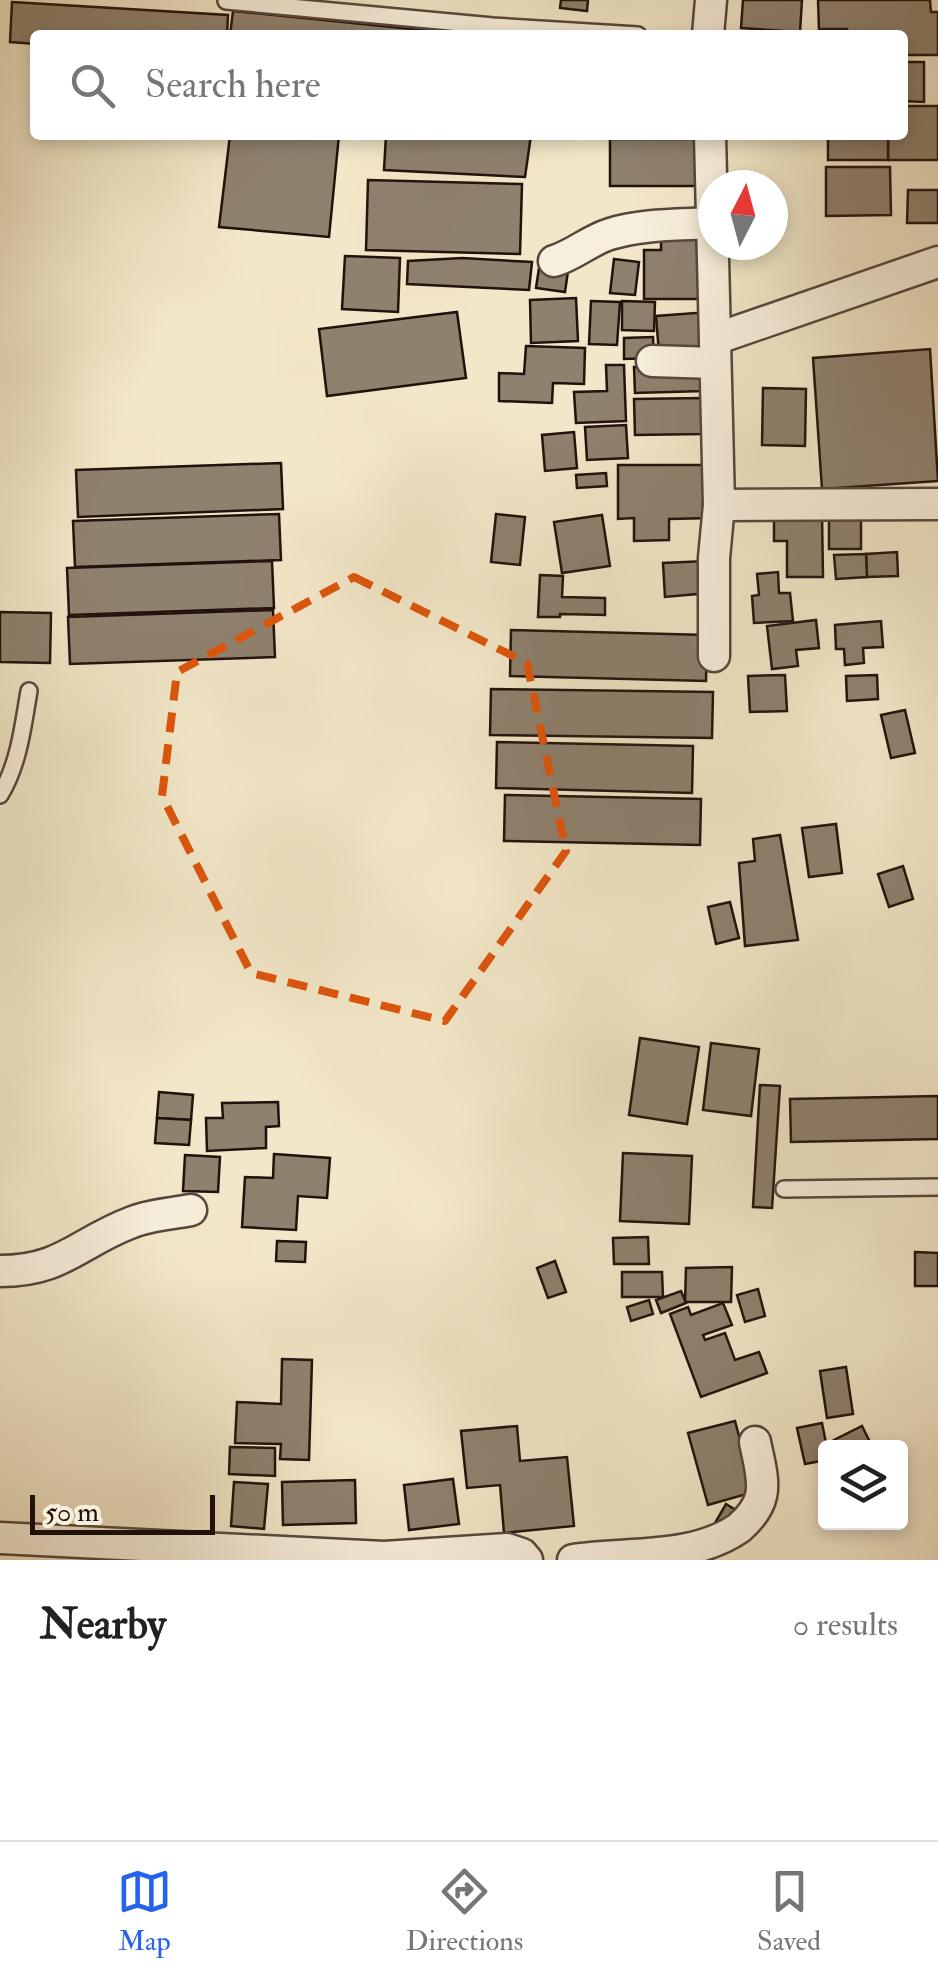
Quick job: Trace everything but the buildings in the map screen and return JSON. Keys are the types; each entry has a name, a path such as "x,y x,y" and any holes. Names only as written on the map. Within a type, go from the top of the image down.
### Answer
{"street":[{"path":"708,30 710,0"},
{"path":"710,140 710,170"},
{"path":"554,261 573,255 600,237 628,229 698,224"},
{"path":"712,260 719,505 714,558 714,656"},
{"path":"652,362 715,351 938,262"},
{"path":"719,505 938,504"},
{"path":"0,1270 24,1271 62,1260 132,1222 191,1210"},
{"path":"573,1560 682,1557 705,1551 728,1538 754,1512 761,1496 755,1442"},
{"path":"0,1538 384,1557 507,1549 527,1560"}],"lane":[{"path":"226,1 484,30"},
{"path":"0,795 18,752 29,690"},
{"path":"784,1188 938,1188"}],"highlighted area":[{"path":"354,577 527,663 566,851 445,1021 251,973 162,796 177,672"}]}
